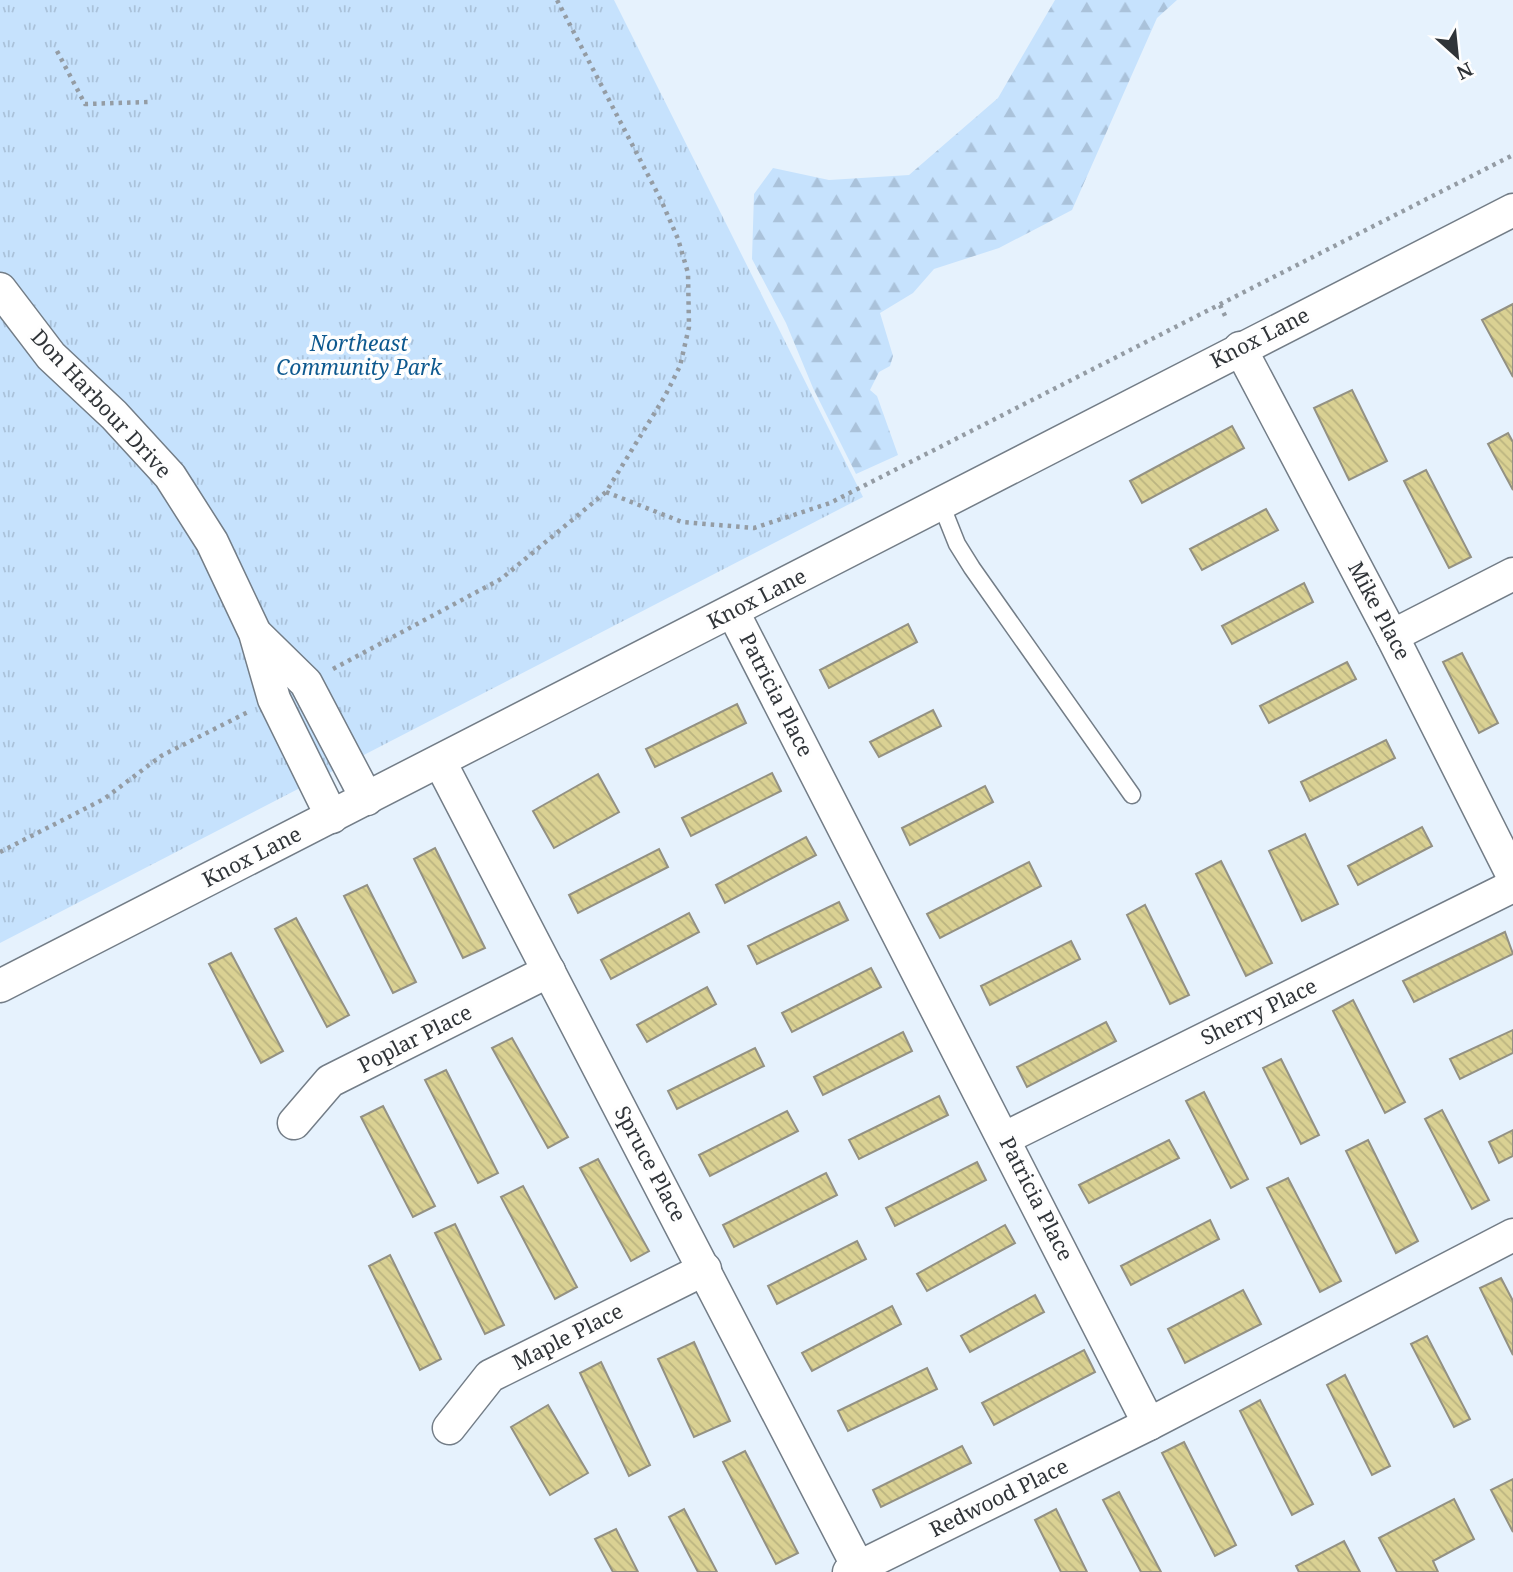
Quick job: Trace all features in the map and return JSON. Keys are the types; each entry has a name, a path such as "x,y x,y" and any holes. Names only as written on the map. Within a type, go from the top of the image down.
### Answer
{"street":[{"name":"Knox Lane","path":"0,986 733,612 1513,209"},
{"name":"Don Harbour Drive","path":"0,289 51,356 114,415 170,476 212,542 255,633 274,699 332,817"},
{"name":"Mike Place","path":"1240,348 1392,635 1513,876"},
{"path":"1392,635 1513,574"},
{"name":"Patricia Place","path":"733,612 1005,1138 1149,1424"},
{"name":"Don Harbour Drive","path":"255,633 306,683 367,799"},
{"name":"Spruce Place","path":"440,762 705,1269 854,1569"},
{"name":"Sherry Place","path":"1005,1138 1513,886"},
{"name":"Poplar Place","path":"294,1123 330,1082 549,971"},
{"path":"1149,1424 1513,1235"},
{"name":"Maple Place","path":"449,1428 490,1376 705,1269"},
{"name":"Redwood Place","path":"854,1569 1149,1424"}],"lane":[{"path":"941,503 957,544 972,568 1132,795"}],"path":[{"path":"306,683 500,579 606,492 665,396 680,366 690,327 688,272 678,239 661,200 556,0"},
{"path":"57,51 85,104 148,102"},
{"path":"606,492 681,522 754,528 830,503 1513,155"},
{"path":"0,852 104,799 161,756 274,699"}],"green space":[{"name":"Northeast Community Park","path":"0,0 614,0 863,497 0,943"},
{"path":"1055,0 1177,0 1157,18 1072,210 999,248 934,269 913,293 880,313 893,356 890,366 879,372 870,390 877,396 898,455 856,474 813,388 786,323 752,259 754,194 773,168 829,180 909,175 998,98"}],"building":[{"path":"1513,304 1513,377 1482,320"},
{"path":"1352,390 1387,461 1349,480 1314,408"},
{"path":"1232,426 1244,448 1142,503 1130,481"},
{"path":"1508,433 1513,442 1513,490 1488,444"},
{"path":"1426,470 1471,557 1449,568 1404,481"},
{"path":"1266,509 1278,530 1202,570 1190,549"},
{"path":"1304,583 1313,602 1232,644 1222,626"},
{"path":"908,624 917,642 829,688 820,670"},
{"path":"1462,653 1498,723 1479,733 1443,662"},
{"path":"1347,662 1356,679 1269,723 1260,706"},
{"path":"737,704 746,723 655,767 646,749"},
{"path":"933,710 941,726 879,757 870,742"},
{"path":"1386,740 1395,758 1310,801 1301,782"},
{"path":"772,773 781,791 691,836 682,818"},
{"path":"598,774 619,812 554,848 533,811"},
{"path":"985,786 993,802 910,845 902,828"},
{"path":"1422,827 1432,846 1358,885 1348,866"},
{"path":"1305,834 1338,904 1302,921 1269,851"},
{"path":"806,837 816,855 725,903 716,885"},
{"path":"435,848 485,948 463,958 414,859"},
{"path":"659,849 668,867 578,913 569,895"},
{"path":"1221,861 1272,963 1246,976 1196,874"},
{"path":"1029,862 1041,886 940,938 927,914"},
{"path":"367,885 416,982 393,993 344,896"},
{"path":"839,902 848,920 757,964 748,946"},
{"path":"1145,905 1189,995 1170,1004 1127,915"},
{"path":"689,913 699,932 611,979 601,960"},
{"path":"296,918 349,1015 327,1027 275,929"},
{"path":"1505,932 1513,954 1414,1002 1403,981"},
{"path":"1071,941 1080,959 990,1005 981,986"},
{"path":"231,953 283,1051 261,1063 209,964"},
{"path":"871,968 881,987 792,1032 782,1013"},
{"path":"707,987 716,1004 647,1042 637,1025"},
{"path":"1353,1000 1405,1102 1385,1113 1333,1011"},
{"path":"1106,1022 1116,1041 1027,1087 1017,1067"},
{"path":"1513,1030 1513,1053 1460,1079 1450,1059"},
{"path":"903,1032 912,1051 823,1095 814,1077"},
{"path":"512,1038 568,1137 548,1148 492,1048"},
{"path":"755,1048 764,1066 677,1109 668,1091"},
{"path":"1281,1059 1319,1135 1301,1144 1263,1068"},
{"path":"446,1070 498,1173 478,1183 425,1080"},
{"path":"1204,1092 1248,1179 1231,1188 1186,1101"},
{"path":"939,1096 948,1115 859,1159 849,1140"},
{"path":"383,1106 435,1206 413,1217 361,1117"},
{"path":"1442,1110 1489,1200 1472,1209 1425,1119"},
{"path":"787,1111 798,1131 710,1176 699,1155"},
{"path":"1513,1130 1513,1156 1499,1163 1489,1142"},
{"path":"1169,1140 1179,1158 1089,1203 1079,1185"},
{"path":"1368,1140 1418,1241 1396,1253 1346,1151"},
{"path":"598,1159 649,1251 631,1261 580,1168"},
{"path":"977,1162 986,1180 895,1226 886,1208"},
{"path":"826,1173 837,1195 734,1247 723,1225"},
{"path":"1288,1178 1341,1281 1320,1292 1267,1188"},
{"path":"523,1186 577,1287 555,1299 501,1197"},
{"path":"1210,1220 1219,1239 1131,1285 1121,1266"},
{"path":"455,1224 504,1325 485,1334 435,1233"},
{"path":"1005,1225 1015,1243 927,1291 917,1274"},
{"path":"857,1241 866,1259 777,1304 768,1286"},
{"path":"390,1255 441,1359 420,1370 369,1266"},
{"path":"1501,1278 1513,1301 1513,1355 1480,1288"},
{"path":"1243,1290 1261,1324 1185,1363 1168,1329"},
{"path":"1035,1295 1044,1312 970,1352 961,1336"},
{"path":"892,1306 901,1324 812,1371 802,1353"},
{"path":"1427,1336 1470,1419 1454,1427 1411,1344"},
{"path":"694,1342 730,1421 694,1437 658,1359"},
{"path":"1084,1350 1095,1372 994,1425 982,1403"},
{"path":"601,1362 650,1465 629,1476 580,1373"},
{"path":"927,1368 937,1389 848,1431 838,1411"},
{"path":"1345,1375 1390,1466 1372,1475 1327,1385"},
{"path":"1260,1400 1313,1504 1292,1515 1240,1411"},
{"path":"548,1405 588,1473 550,1495 511,1427"},
{"path":"1184,1442 1236,1545 1215,1556 1162,1453"},
{"path":"962,1446 971,1463 881,1507 873,1490"},
{"path":"745,1451 798,1553 776,1564 723,1462"},
{"path":"1513,1479 1513,1532 1491,1490"},
{"path":"1119,1492 1161,1572 1141,1572 1103,1500"},
{"path":"1454,1499 1474,1539 1433,1561 1438,1572 1397,1572 1379,1538"},
{"path":"684,1509 717,1572 698,1572 669,1517"},
{"path":"1056,1509 1087,1572 1061,1572 1035,1520"},
{"path":"616,1529 638,1572 613,1572 595,1539"},
{"path":"1344,1541 1360,1572 1299,1572 1296,1566"}]}
